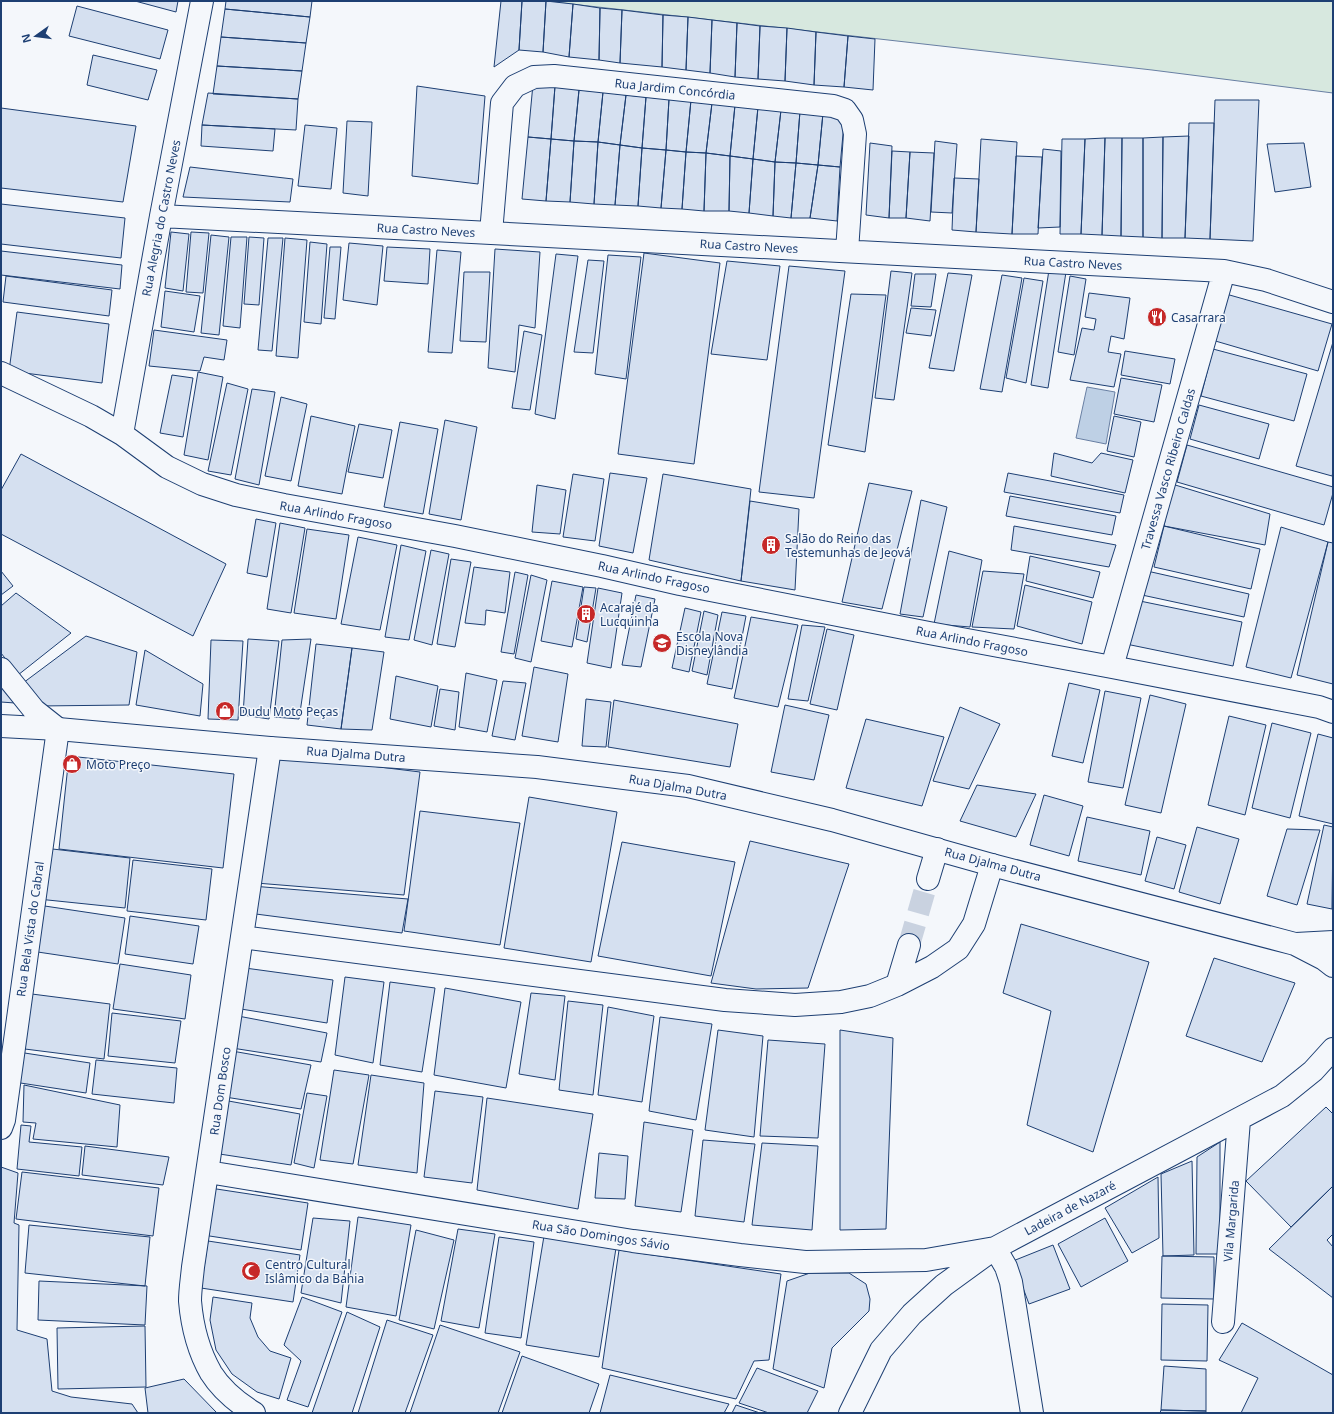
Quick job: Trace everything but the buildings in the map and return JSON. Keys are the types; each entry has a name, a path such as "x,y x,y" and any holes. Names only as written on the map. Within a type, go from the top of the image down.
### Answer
{"street":[{"name":"Rua Alegria do Castro Neves","path":"122,434 161,216 202,1"},
{"name":"Rua Jardim Concórdia","path":"491,233 502,103 515,86 534,77 554,76 825,105 845,110 852,120 855,134 847,251"},
{"name":"Rua Castro Neves","path":"161,216 1224,271 1266,280 1333,302"},
{"name":"Travessa Vasco Ribeiro Caldas","path":"1112,667 1224,271"},
{"name":"Rua Arlindo Fragoso","path":"1,373 91,416 122,434 167,467 202,484 236,495 454,536 602,566 680,584 929,633 1319,707 1333,712"},
{"path":"1,669 34,710 58,729"},
{"name":"Rua Djalma Dutra","path":"1,726 58,729 270,748 537,767 688,786 832,820 992,865 1295,944 1324,959 1333,966"},
{"name":"Rua Bela Vista do Cabral","path":"1,1128 4,1120 58,729"},
{"name":"Rua Dom Bosco","path":"254,1413 228,1393 212,1373 202,1351 195,1328 190,1300 270,748"},
{"path":"928,879 936,849"},
{"path":"242,937 725,1000 795,1005 841,1002 870,996 897,986 932,967 958,949 974,924 992,865"},
{"path":"1295,944 1333,942"},
{"path":"897,986 909,945"},
{"name":"Ladeira de Nazaré","path":"850,1413 881,1350 912,1314 944,1285 995,1248 1282,1096 1313,1071 1333,1049"},
{"name":"Vila Margarida","path":"1223,1322 1239,1120"},
{"name":"Rua São Domingos Sávio","path":"208,1172 633,1241 805,1262 926,1260 995,1248"},
{"path":"995,1248 1006,1267 1011,1282 1032,1413"}],"shaded area":[{"path":"545,1 1333,1 1333,93 1152,70"}],"water":[{"path":"1087,387 1115,392 1106,444 1076,438"}],"tunnel":[{"path":"909,945 928,879"}],"place":[{"name":"Casarrara","path":"1157,317"},
{"name":"Salão do Reino das Testemunhas de Jeová","path":"771,545"},
{"name":"Acarajé da Lucquinha","path":"586,614"},
{"name":"Escola Nova Disneylândia","path":"662,643"},
{"name":"Dudu Moto Peças","path":"225,711"},
{"name":"Moto Preço","path":"72,764"},
{"name":"Centro Cultural Islâmico da Bahia","path":"251,1271"}]}
